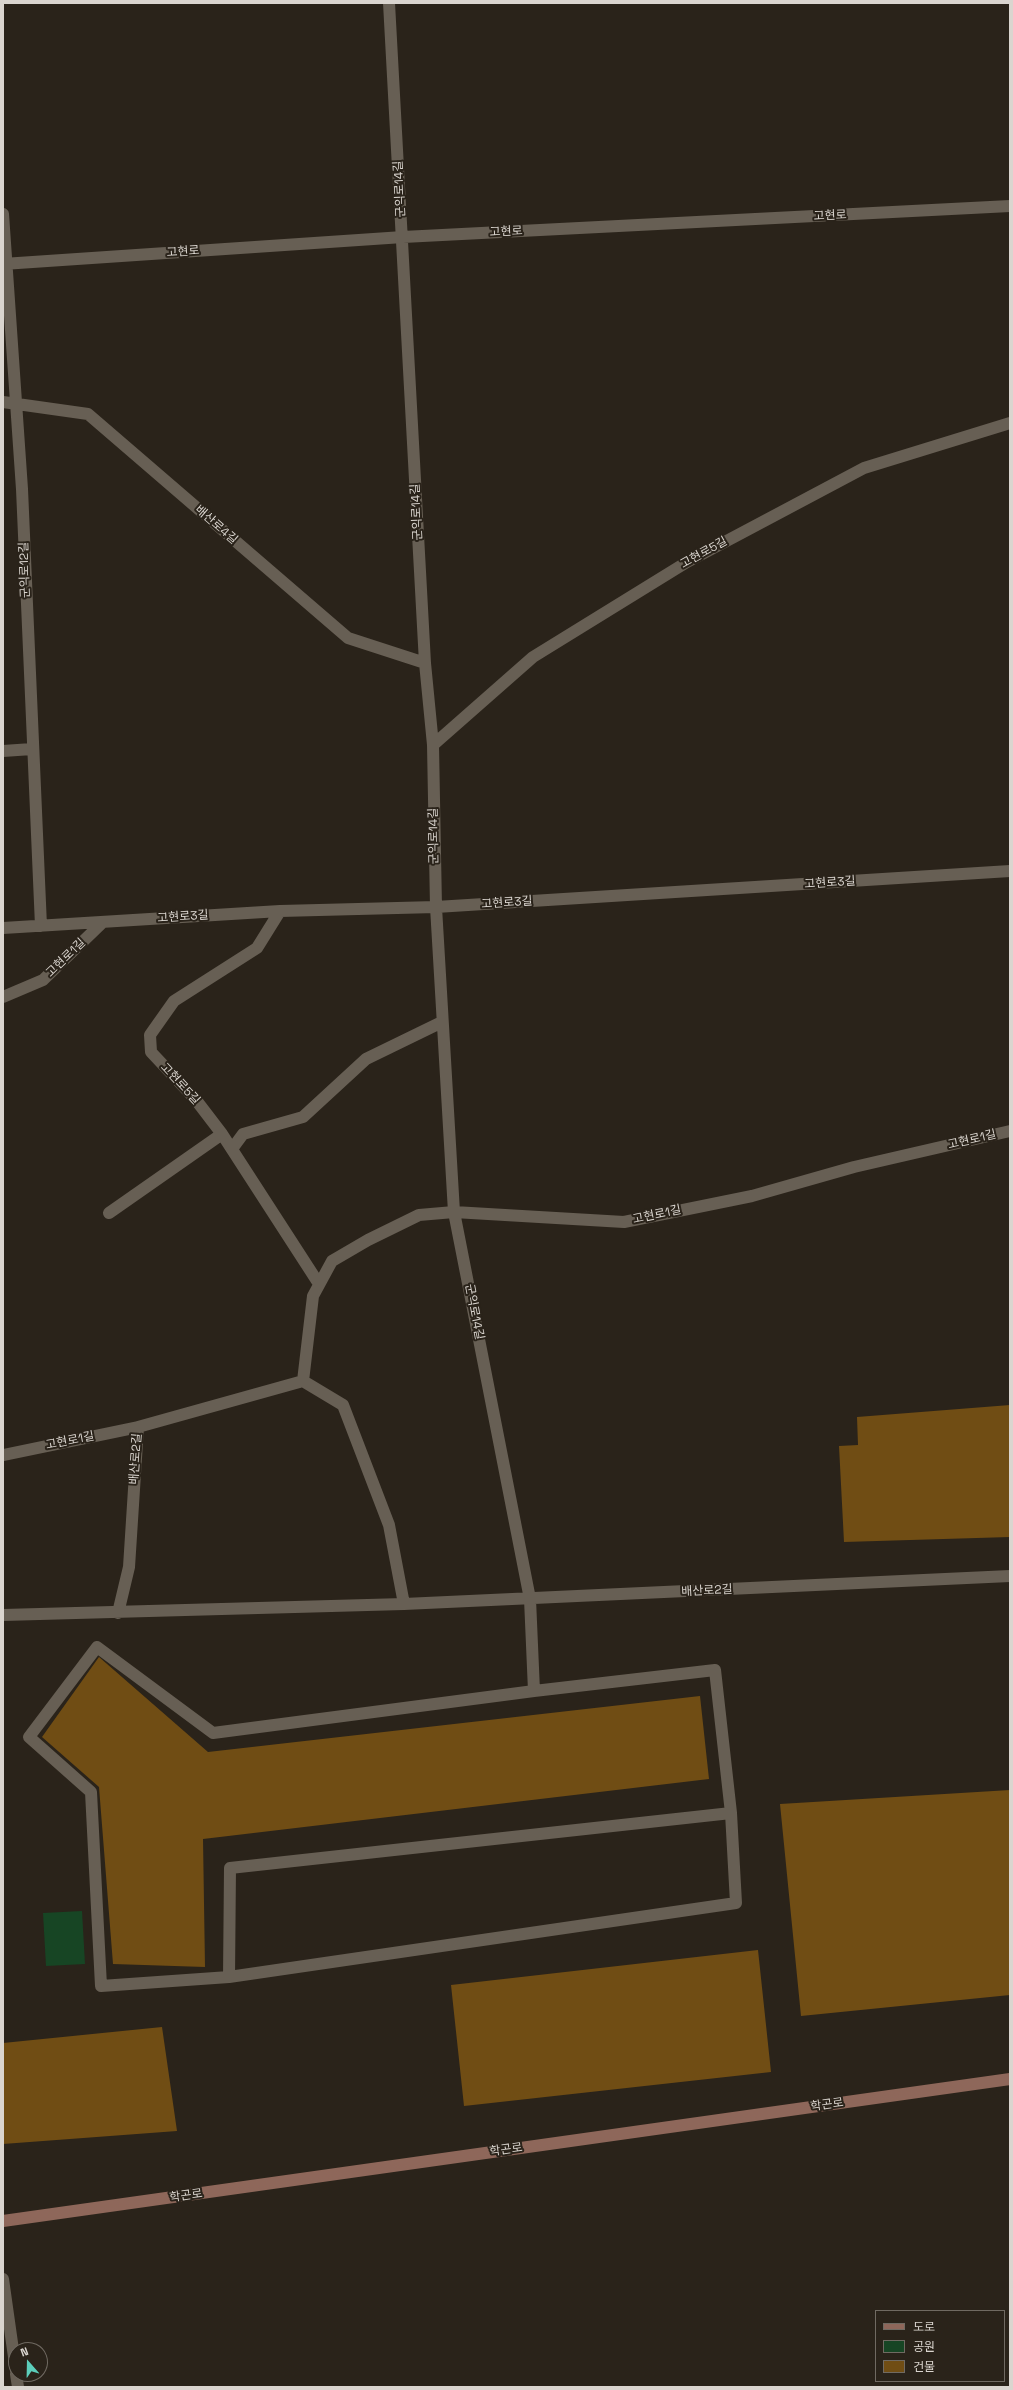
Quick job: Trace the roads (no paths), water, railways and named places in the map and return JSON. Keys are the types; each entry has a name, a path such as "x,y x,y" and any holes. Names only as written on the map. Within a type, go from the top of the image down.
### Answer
{"street":[{"name":"군익로14길","path":"390,3 425,663 433,745 436,907 454,1212 530,1599 534,1691"},
{"name":"고현로","path":"4,264 403,237 1010,206"},
{"name":"군익로12길","path":"3,214 4,264 22,488 32,749 41,926"},
{"name":"배산로4길","path":"3,402 88,414 348,638 425,663"},
{"name":"고현로5길","path":"433,745 533,657 686,562 864,468 1010,423"},
{"path":"3,751 32,749"},
{"name":"고현로3길","path":"3,928 280,911 436,907 1010,871"},
{"name":"고현로5길","path":"280,911 257,948 174,1001 150,1035 150,1052 196,1100 222,1134 319,1284"},
{"name":"고현로1길","path":"3,997 43,980 103,922"},
{"path":"232,1149 243,1134 303,1117 366,1059 442,1022"},
{"name":"고현로1길","path":"319,1284 332,1261 368,1240 419,1215 454,1212 624,1222 752,1196 854,1167 1010,1131"},
{"path":"108,1213 222,1134"},
{"path":"319,1284 313,1296 303,1381 343,1405 389,1525 404,1604"},
{"name":"배산로2길","path":"118,1613 128,1567 138,1427 303,1381"},
{"name":"고현로1길","path":"3,1455 138,1427"},
{"name":"배산로2길","path":"3,1615 404,1604 1010,1576"},
{"path":"97,1647 213,1733 534,1691 715,1670 731,1813 736,1903 229,1977 101,1986 91,1792 29,1737 97,1647"},
{"path":"229,1977 230,1868 731,1813"},
{"name":"학곤로","path":"3,2221 1010,2079"},
{"path":"3,2279 12,2342"}]}
